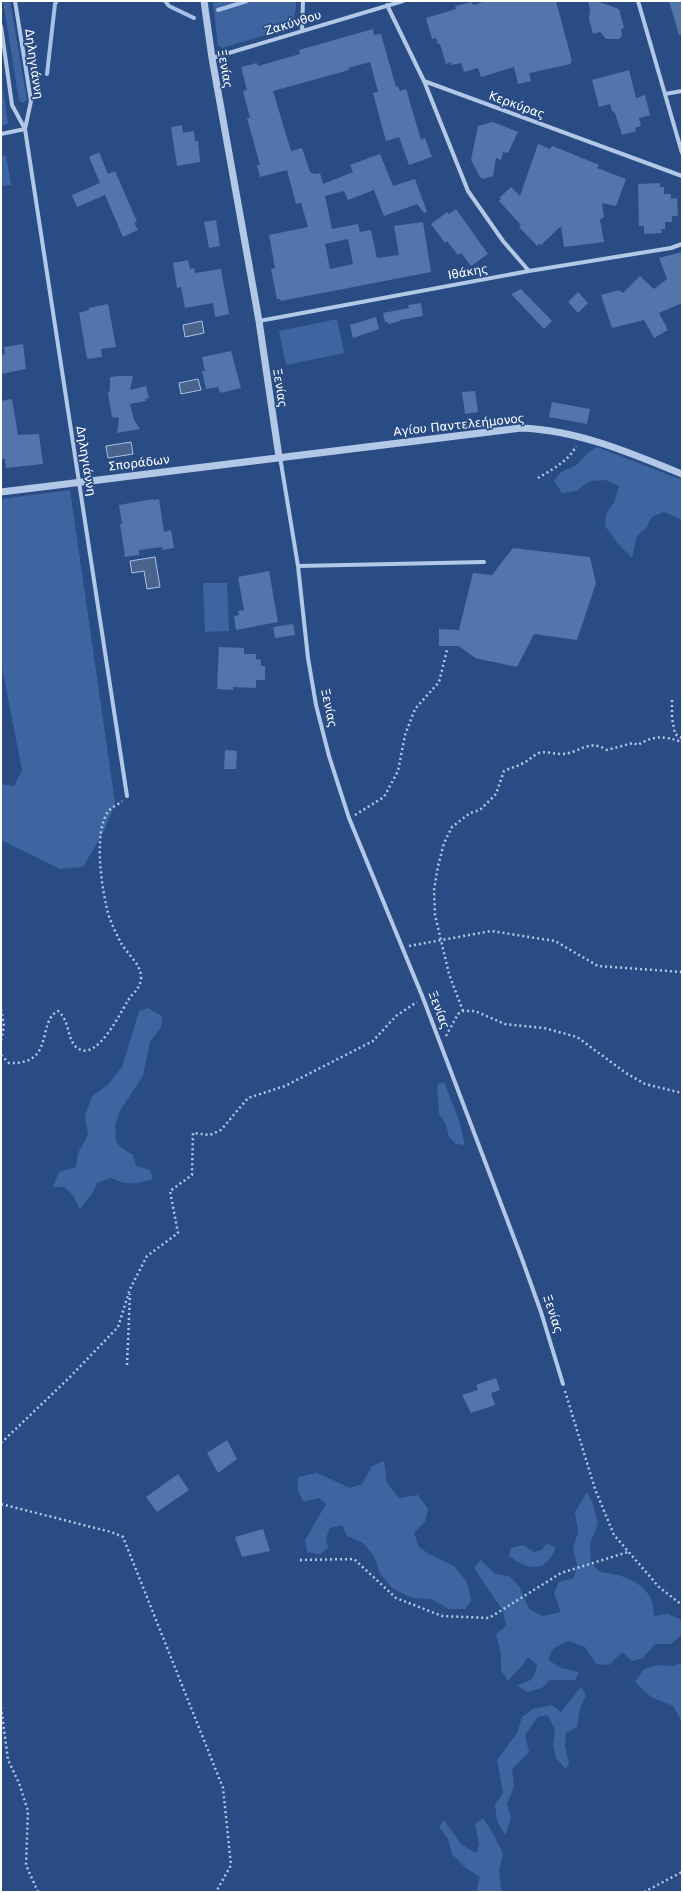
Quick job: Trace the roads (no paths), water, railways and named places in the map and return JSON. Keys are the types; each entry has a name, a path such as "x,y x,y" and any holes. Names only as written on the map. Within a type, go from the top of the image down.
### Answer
{"street":[{"name":"Δηληγιάννη","path":"15,1 31,101 25,129"},
{"name":"Ξενίας","path":"204,1 212,58 258,321 298,566 308,658 316,705 328,756 349,818 403,947 440,1041 522,1259 541,1312 563,1384"},
{"path":"302,31 303,1"},
{"name":"Ζακύνθου","path":"212,58 403,1"},
{"path":"638,1 682,153"},
{"path":"387,5 424,81 468,191 503,240 529,271"},
{"name":"Δηληγιάννη","path":"1,26 12,105 25,129 127,796"},
{"name":"Κερκύρας","path":"424,81 682,176"},
{"path":"665,94 682,90"},
{"path":"1,134 25,129"},
{"name":"Ιθάκης","path":"258,321 529,271 671,248 682,244"},
{"name":"Αγίου Παντελεήμονος","path":"279,456 521,428 551,430 580,437 682,474"},
{"name":"Σποράδων","path":"1,492 279,456"},
{"path":"298,566 484,562"}],"waterway":[{"path":"47,74 55,4 57,1"},
{"path":"165,1 169,6 194,18"},
{"path":"218,10 247,1"}]}
